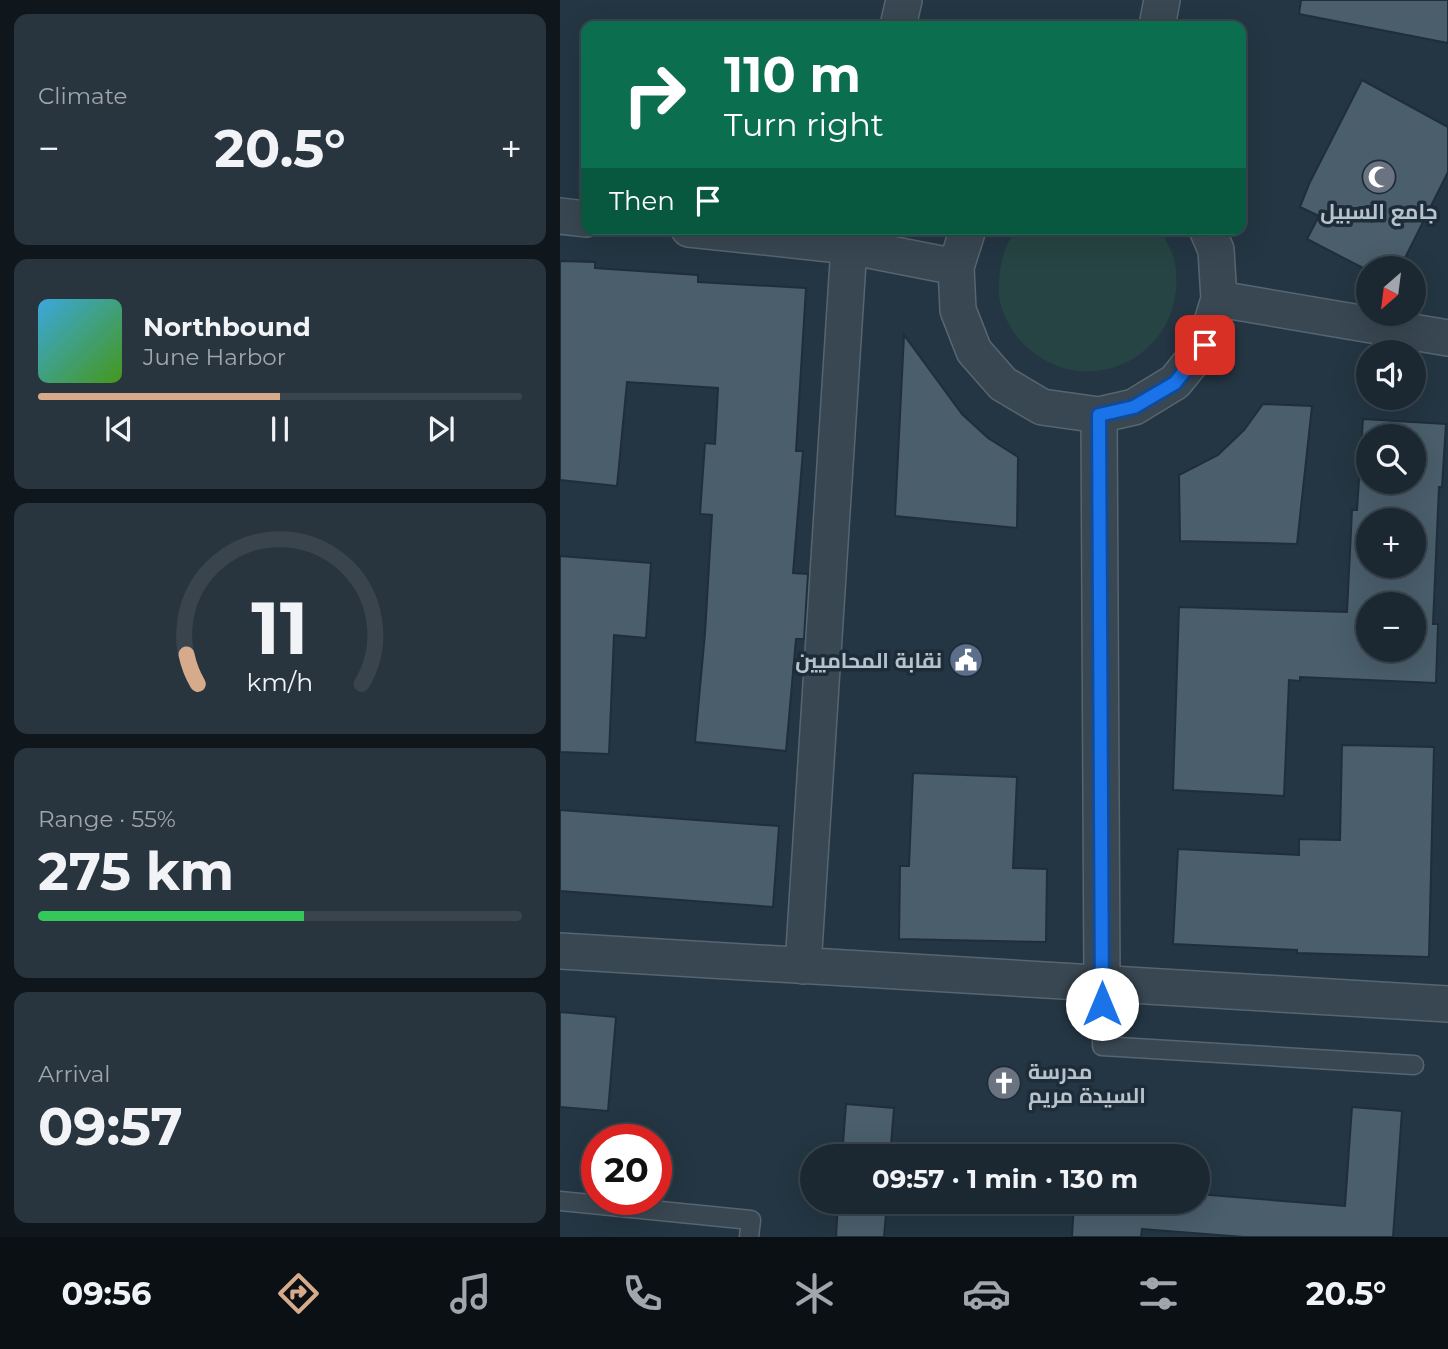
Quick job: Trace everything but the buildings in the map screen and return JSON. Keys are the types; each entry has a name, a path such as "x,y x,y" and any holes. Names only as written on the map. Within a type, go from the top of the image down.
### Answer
{"street":[{"path":"899,21 904,0"},
{"path":"1158,21 1163,0"},
{"path":"560,216 581,218"},
{"path":"810,235 851,237 956,267"},
{"path":"966,235 956,267 958,310 974,351 1003,384 1042,407 1099,415 1134,407 1175,383 1205,345 1219,299 1216,250 1209,235"},
{"path":"803,966 851,237"},
{"path":"1219,299 1448,338"},
{"path":"1099,415 1102,983"},
{"path":"560,951 1448,1004"}],"lane":[{"path":"1102,983 1102,1046 1415,1065"},
{"path":"560,1201 751,1220 749,1237"}],"green space":[{"path":"1163,235 1175,263 1175,296 1166,324 1149,347 1126,363 1099,371 1071,370 1043,359 1018,338 1008,323 1000,301 1000,269 1012,236"}],"place":[{"name":"جامع السبيل","path":"1379,177"},
{"name":"نقابة المحاميين","path":"966,660"},
{"name":"مدرسة السيدة مريم","path":"1004,1083"}],"route":[{"path":"1102,1004 1099,415 1134,407 1175,383 1205,345"}]}
